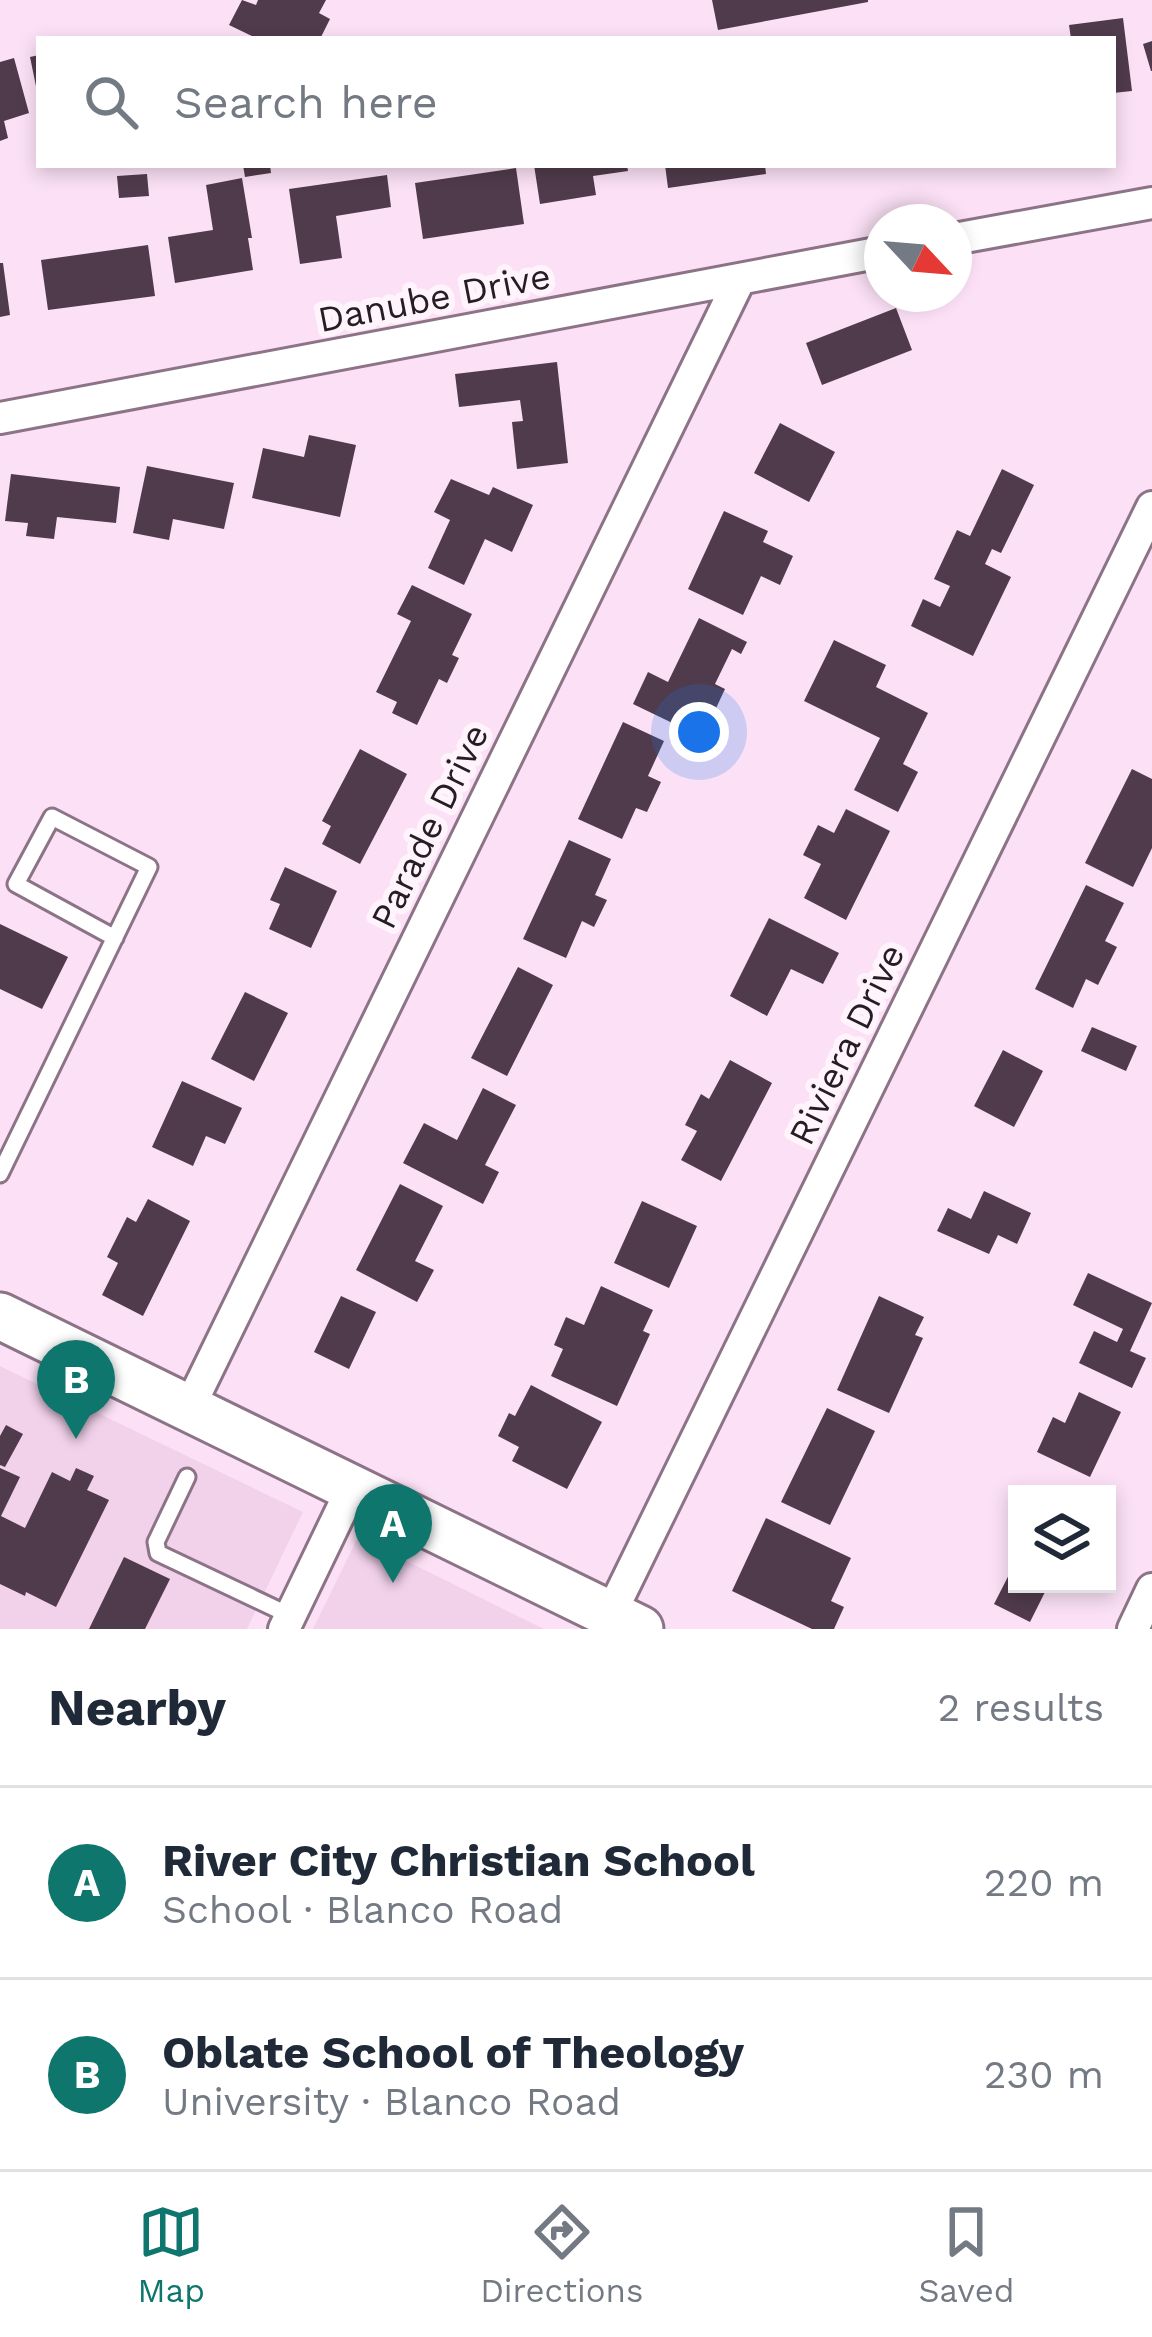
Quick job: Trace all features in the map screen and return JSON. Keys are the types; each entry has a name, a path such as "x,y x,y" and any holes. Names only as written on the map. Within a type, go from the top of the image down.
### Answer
{"main road":[{"path":"0,1316 617,1624"}],"street":[{"path":"972,236 1152,202"},
{"name":"Danube Drive","path":"0,418 864,256"},
{"name":"Parade Drive","path":"189,1408 740,279"},
{"name":"Riviera Drive","path":"617,1624 1152,507"},
{"path":"288,1625 352,1488"},
{"path":"1133,1629 1152,1589"}],"lane":[{"path":"0,1174 115,938 148,867 52,817 16,884 115,938"},
{"path":"187,1477 156,1542 158,1553 288,1625"}],"shaded area":[{"path":"0,1366 303,1512 247,1629 0,1629"},
{"path":"358,1537 544,1629 313,1629"}],"building":[{"path":"242,0 256,5 258,0 326,0 319,13 330,19 322,36 252,36 229,25"},
{"path":"712,0 868,0 868,2 718,30"},
{"path":"1123,18 1132,91 1116,93 1116,36 1071,36 1069,25"},
{"path":"1152,41 1152,71 1151,71 1143,44"},
{"path":"36,56 36,86 30,57"},
{"path":"14,58 29,113 4,121 8,138 0,141 0,62"},
{"path":"244,168 270,168 271,173 245,177"},
{"path":"516,168 524,224 423,239 415,183"},
{"path":"534,168 628,168 593,176 596,195 540,204"},
{"path":"665,168 765,168 766,174 668,188"},
{"path":"147,174 149,196 119,198 117,176"},
{"path":"387,175 391,207 336,216 342,258 300,264 289,189"},
{"path":"242,178 253,270 175,283 168,237 213,230 206,185"},
{"path":"148,245 155,296 48,310 41,260"},
{"path":"0,263 10,315 0,317"},
{"path":"886,312 898,312 912,350 822,385 806,343"},
{"path":"557,362 568,463 517,469 512,422 523,421 520,400 459,407 455,374"},
{"path":"780,423 835,452 809,502 754,473"},
{"path":"309,435 356,445 340,517 252,498 263,448 304,457"},
{"path":"147,466 234,483 224,529 173,519 169,540 133,533"},
{"path":"1002,469 1034,485 1001,553 992,549 985,564 1011,577 973,656 911,626 923,599 940,607 950,586 934,579 957,530 970,536"},
{"path":"11,474 120,487 116,523 57,517 54,539 26,536 28,523 5,521"},
{"path":"451,479 489,495 493,487 533,505 512,552 485,539 464,585 428,568 450,520 434,512"},
{"path":"724,511 768,531 763,542 793,556 780,585 761,576 743,615 688,589"},
{"path":"412,585 472,614 452,655 459,658 447,683 439,679 417,725 392,713 397,702 376,692 411,621 397,614"},
{"path":"699,618 747,642 741,654 732,649 715,684 725,689 710,721 699,715 691,732 633,704 648,672 668,682"},
{"path":"834,640 886,665 876,687 928,713 903,764 918,772 898,812 854,790 880,738 804,701"},
{"path":"623,722 664,741 648,776 661,782 647,812 636,808 622,839 578,819"},
{"path":"360,749 407,774 360,864 322,844 331,826 322,821"},
{"path":"1132,769 1152,779 1152,848 1133,887 1085,863"},
{"path":"846,809 890,831 846,920 804,898 821,864 803,855 818,825 834,833"},
{"path":"569,840 611,859 595,895 607,900 594,927 582,921 566,958 523,939"},
{"path":"285,867 337,891 311,948 269,929 280,904 270,900"},
{"path":"1086,885 1124,903 1105,941 1117,947 1098,985 1086,979 1073,1008 1035,989"},
{"path":"769,918 839,953 823,984 791,969 767,1016 730,996"},
{"path":"0,924 68,957 42,1009 0,989"},
{"path":"518,967 553,985 507,1076 471,1058"},
{"path":"245,992 288,1013 254,1081 211,1059"},
{"path":"1092,1027 1137,1046 1126,1071 1081,1051"},
{"path":"1003,1050 1043,1071 1014,1127 974,1106"},
{"path":"730,1060 772,1083 721,1181 681,1160 697,1131 685,1125 701,1094 709,1099"},
{"path":"182,1081 242,1108 225,1144 206,1136 193,1166 152,1147"},
{"path":"483,1088 516,1105 485,1165 499,1172 483,1204 403,1163 424,1123 457,1140"},
{"path":"400,1184 443,1206 415,1261 434,1270 417,1302 356,1270"},
{"path":"984,1191 1031,1213 1017,1244 998,1235 989,1254 937,1231 948,1208 971,1219"},
{"path":"148,1199 190,1221 143,1316 102,1295 118,1263 107,1257 127,1217 136,1222"},
{"path":"642,1201 697,1226 669,1288 614,1263"},
{"path":"1088,1273 1152,1303 1130,1351 1146,1358 1132,1388 1079,1363 1094,1331 1117,1342 1123,1329 1073,1305"},
{"path":"601,1286 653,1310 643,1331 650,1334 617,1406 551,1376 563,1349 554,1345 566,1317 584,1325"},
{"path":"341,1296 376,1312 349,1369 314,1352"},
{"path":"879,1296 924,1317 915,1335 923,1338 889,1413 837,1390"},
{"path":"531,1385 602,1422 567,1489 512,1461 519,1447 498,1436"},
{"path":"1079,1392 1121,1412 1090,1477 1037,1452 1053,1417 1065,1423"},
{"path":"827,1408 875,1431 830,1525 781,1502"},
{"path":"6,1425 23,1434 5,1467 0,1465 0,1436"},
{"path":"0,1468 20,1477 1,1516 25,1528 52,1472 70,1481 76,1468 94,1476 87,1490 109,1500 56,1607 0,1584"},
{"path":"766,1518 851,1558 831,1601 844,1607 834,1629 812,1629 732,1591"},
{"path":"124,1557 170,1579 145,1629 89,1629"},
{"path":"1008,1577 1008,1593 1044,1593 1030,1622 994,1604"}],"place":[{"name":"Oblate School of Theology","path":"76,1439"},
{"name":"River City Christian School","path":"393,1583"}]}
